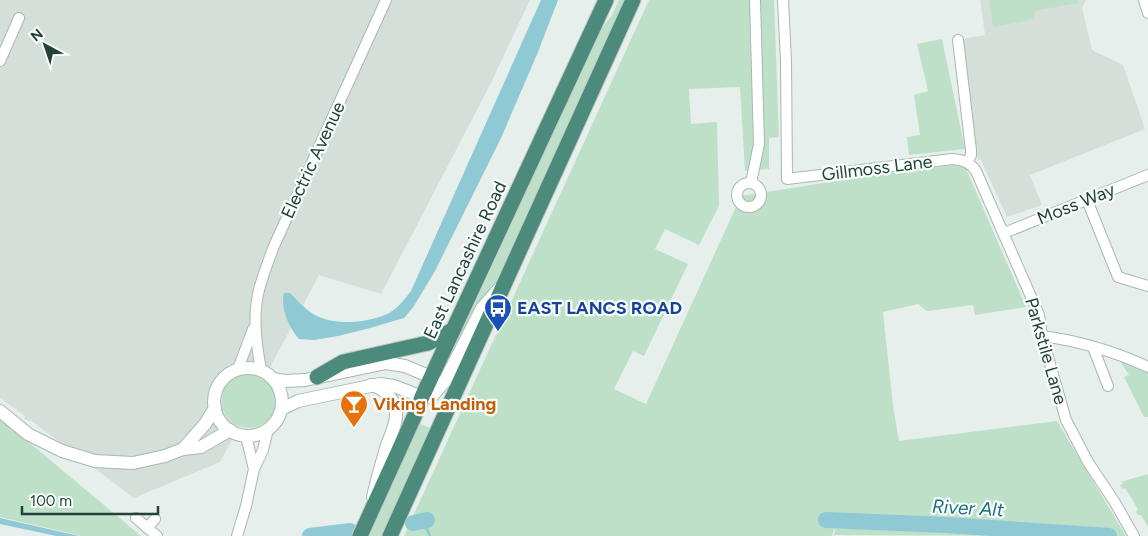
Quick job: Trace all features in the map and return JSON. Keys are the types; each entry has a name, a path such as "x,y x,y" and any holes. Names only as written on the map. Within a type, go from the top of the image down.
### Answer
{"highway":[{"name":"East Lancashire Road","path":"360,536 422,397 436,382 453,330 606,0"},
{"path":"390,536 633,0"},
{"path":"317,377 342,362 428,343 453,330"}],"street":[{"name":"Electric Avenue","path":"261,370 255,324 260,288 274,246 386,0"},
{"path":"590,34 611,0"},
{"path":"751,183 759,144 756,0"},
{"name":"Gillmoss Lane","path":"783,0 786,60 787,179 952,159 967,162"},
{"path":"1144,0 1148,13"},
{"path":"0,61 19,18"},
{"path":"958,40 971,150 971,155 967,162"},
{"name":"Parkstile Lane","path":"967,162 976,171 1039,315 1042,336 1066,420 1088,462 1132,532"},
{"name":"Moss Way","path":"1004,233 1148,175"},
{"path":"1087,200 1118,277 1148,286"},
{"path":"436,382 482,308 505,282"},
{"name":"Electric Avenue","path":"238,369 255,324"},
{"path":"1042,336 1070,340 1121,354 1148,367"},
{"path":"1093,347 1108,386"},
{"path":"273,379 295,381 386,364 405,366 436,382 447,401 447,411"},
{"path":"250,368 261,370 273,379 279,388 282,398 282,409 274,424 257,434 246,436 230,430 220,421 215,408 214,400 219,385 224,378 238,369 250,368"},
{"path":"282,409 298,400 369,385 387,384 422,397"},
{"path":"369,385 381,389 387,394 395,405 396,416 377,476 370,514"},
{"path":"182,449 205,424 215,408"},
{"path":"0,411 28,434 62,451 95,461 133,463 165,456 182,449 200,447 230,430"},
{"path":"237,536 254,469 268,429"},
{"path":"246,436 254,469"},
{"path":"136,518 156,536"},
{"path":"147,528 156,519"}],"shaded area":[{"path":"0,0 530,0 491,83 381,294 319,275 220,462 134,498 33,422 24,419 25,416 0,398"},
{"path":"980,0 1086,0 1082,8 1092,50 1123,65 1145,129 1030,175 1042,205 1007,217 981,160 978,160 956,40 985,35"}],"green space":[{"path":"619,0 626,0 499,281 453,355 450,354 485,282 596,36 612,15"},
{"path":"649,0 774,0 779,137 769,138 769,169 745,171 740,87 689,89 691,124 717,122 719,206 699,245 665,229 655,249 688,264 644,356 633,351 614,389 646,404 741,196 879,174 964,164 1026,307 975,315 973,305 927,311 918,304 883,312 893,406 899,441 1057,421 1126,536 834,535 838,516 832,536 404,536"},
{"path":"989,0 1077,0 1078,3 1035,11 1035,19 993,27"},
{"path":"942,39 965,149 909,155 907,137 920,135 914,95 928,91 917,44"},
{"path":"1113,350 1148,365 1148,417 1144,417 1124,377 1129,375"},
{"path":"249,374 259,376 268,382 274,391 276,401 274,411 268,420 259,426 249,428 239,426 230,420 224,411 222,401 224,391 230,382 239,376"},
{"path":"0,418 141,536 82,536 0,517"},
{"path":"418,423 430,428 381,536 368,536"},
{"path":"1148,474 1148,527 1141,515 1138,515 1136,512 1138,509 1125,488 1122,489 1120,485 1123,484 1121,482"}],"water":[{"path":"541,0 558,0 538,52 501,138 435,271 414,306 404,318 370,328 314,340 299,339 286,318 283,305 284,293 290,293 313,314 321,318 349,322 377,318 389,313 411,291"},
{"path":"0,518 79,536 56,536 0,524"}],"waterway":[{"name":"River Alt","path":"413,523 427,520"},
{"name":"River Alt","path":"826,520 946,525 1109,536"},
{"path":"423,521 430,536"},
{"name":"River Alt","path":"310,536 350,531"}],"place":[{"name":"EAST LANCS ROAD","path":"498,332"},
{"name":"Viking Landing","path":"354,428"}]}
